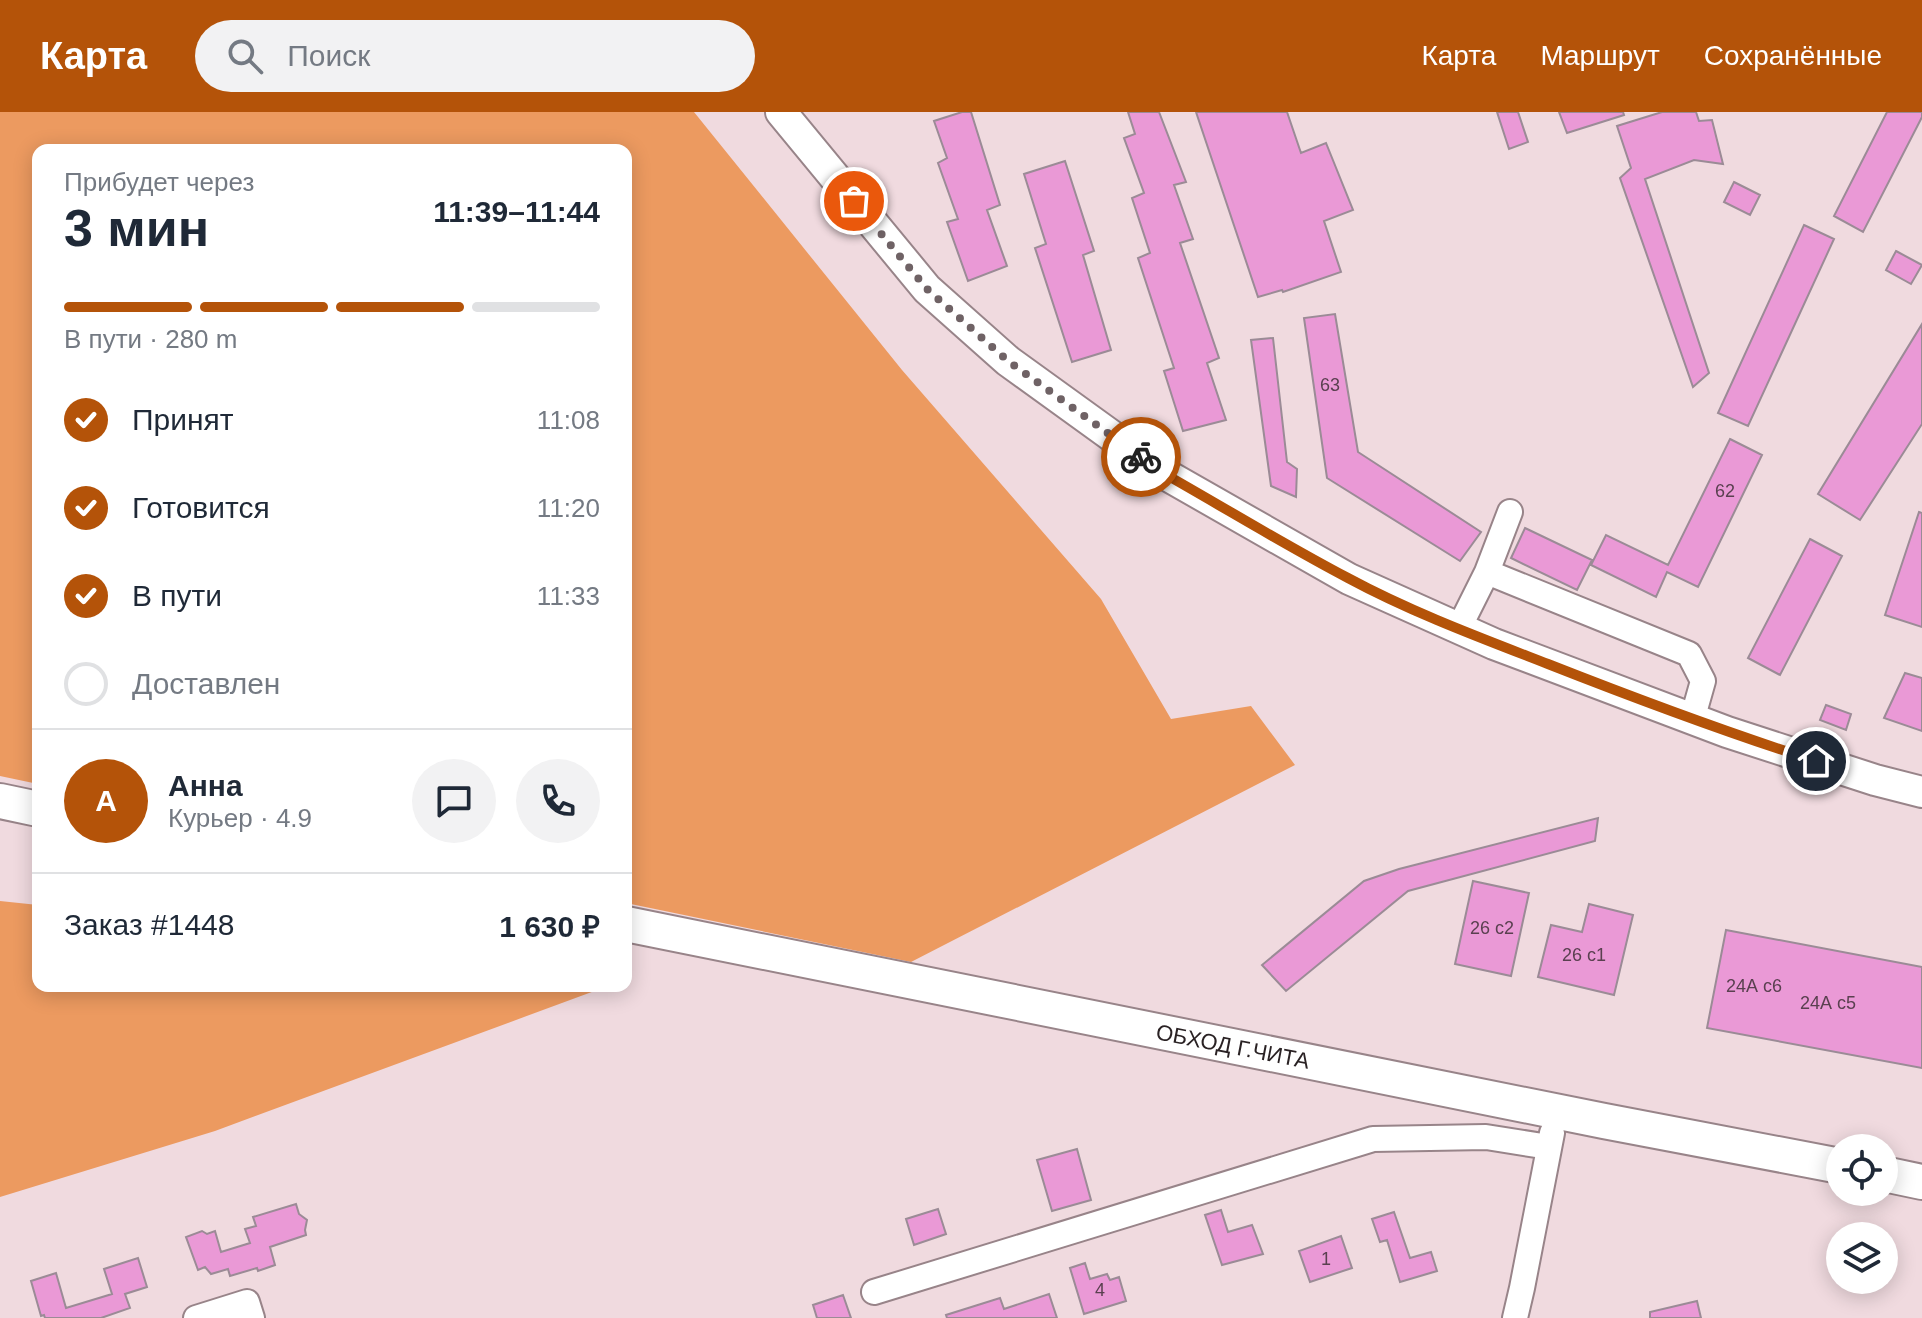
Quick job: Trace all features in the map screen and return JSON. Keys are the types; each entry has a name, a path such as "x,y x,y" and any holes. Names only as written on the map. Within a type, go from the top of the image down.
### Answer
{"highway":[{"path":"0,801 32,808"},
{"name":"ОБХОД Г.ЧИТА","path":"632,925 1826,1163"},
{"path":"1898,1177 1922,1182"}],"main road":[{"path":"781,112 927,289 1008,361 1163,473 1349,579 1494,644 1692,720 1922,792"}],"street":[{"path":"1459,628 1487,572 1510,512"},
{"path":"1487,572 1689,654 1703,681 1692,720"},
{"path":"1515,1318 1555,1111"},
{"path":"874,1292 1373,1139 1486,1137 1549,1147"},
{"path":"196,1318 247,1302 252,1318"}],"shaded area":[{"path":"0,112 694,112 902,370 1101,599 1171,719 1251,706 1295,765 911,962 632,904 632,144 32,144 32,783 0,776"},
{"path":"0,901 32,904 32,992 592,992 215,1131 0,1197"}],"building":[{"path":"971,112 1000,205 987,210 1007,266 968,281 947,222 958,219 938,163 947,158 934,121"},
{"path":"1128,112 1159,112 1186,182 1174,185 1193,239 1180,243 1219,358 1207,363 1226,420 1183,431 1164,371 1174,368 1138,258 1150,253 1132,198 1144,193 1124,138 1135,134"},
{"path":"1196,112 1287,112 1301,153 1326,143 1353,210 1324,221 1341,272 1283,292 1258,297"},
{"path":"1497,112 1518,112 1528,142 1509,149"},
{"path":"1559,112 1623,112 1624,115 1567,133"},
{"path":"1662,112 1696,112 1699,121 1712,120 1723,164 1694,160 1645,179 1709,373 1693,387 1620,178 1631,168 1617,126"},
{"path":"1887,112 1922,112 1922,117 1863,232 1834,216"},
{"path":"1065,161 1094,251 1083,255 1111,350 1072,362 1035,248 1046,244 1024,174"},
{"path":"1734,182 1760,195 1750,215 1724,202"},
{"path":"1804,225 1834,239 1748,426 1718,413"},
{"path":"1896,251 1922,265 1911,284 1886,270"},
{"path":"1335,314 1358,452 1481,532 1460,561 1327,478 1304,318"},
{"path":"1922,324 1922,424 1860,520 1818,494"},
{"path":"1273,338 1287,462 1297,469 1296,497 1271,486 1251,340"},
{"path":"1730,439 1762,455 1698,587 1667,572 1656,597 1591,565 1606,535 1668,565"},
{"path":"1919,512 1922,513 1922,627 1885,615"},
{"path":"1525,528 1592,560 1577,590 1511,558"},
{"path":"1810,539 1842,556 1780,675 1748,658"},
{"path":"1905,673 1922,678 1922,731 1884,718"},
{"path":"1826,705 1851,714 1846,730 1820,720"},
{"path":"1598,818 1595,841 1408,891 1286,991 1262,965 1364,881 1399,869"},
{"path":"1473,881 1529,893 1511,976 1455,964"},
{"path":"1589,904 1633,915 1614,995 1538,977 1551,925 1582,932"},
{"path":"1726,930 1922,967 1922,1068 1707,1028"},
{"path":"1077,1149 1091,1200 1052,1211 1037,1160"},
{"path":"296,1204 299,1214 307,1220 306,1235 270,1247 275,1265 230,1276 228,1269 211,1274 205,1267 198,1270 186,1237 202,1231 207,1234 215,1231 221,1252 250,1243 245,1229 256,1226 253,1217"},
{"path":"938,1209 946,1234 914,1245 906,1219"},
{"path":"1221,1210 1228,1232 1252,1225 1263,1254 1222,1265 1205,1215"},
{"path":"1394,1212 1410,1258 1431,1252 1437,1271 1400,1282 1387,1240 1380,1242 1372,1219"},
{"path":"1341,1236 1352,1268 1310,1282 1299,1251"},
{"path":"138,1258 147,1287 125,1294 130,1308 101,1318 41,1316 31,1281 56,1273 66,1308 112,1294 104,1269"},
{"path":"1085,1263 1090,1279 1107,1274 1110,1280 1119,1277 1126,1301 1084,1314 1070,1268"},
{"path":"1049,1294 1057,1318 947,1318 946,1315 1000,1298 1004,1309"},
{"path":"843,1295 851,1318 817,1318 813,1305"},
{"path":"1697,1301 1701,1318 1650,1318 1650,1312"}],"way so far":[{"path":"854,201 927,289 1008,361 1141,457"}],"route":[{"path":"1141,457 1163,473 1349,579 1412,608 1494,644 1672,712 1816,761"}]}
